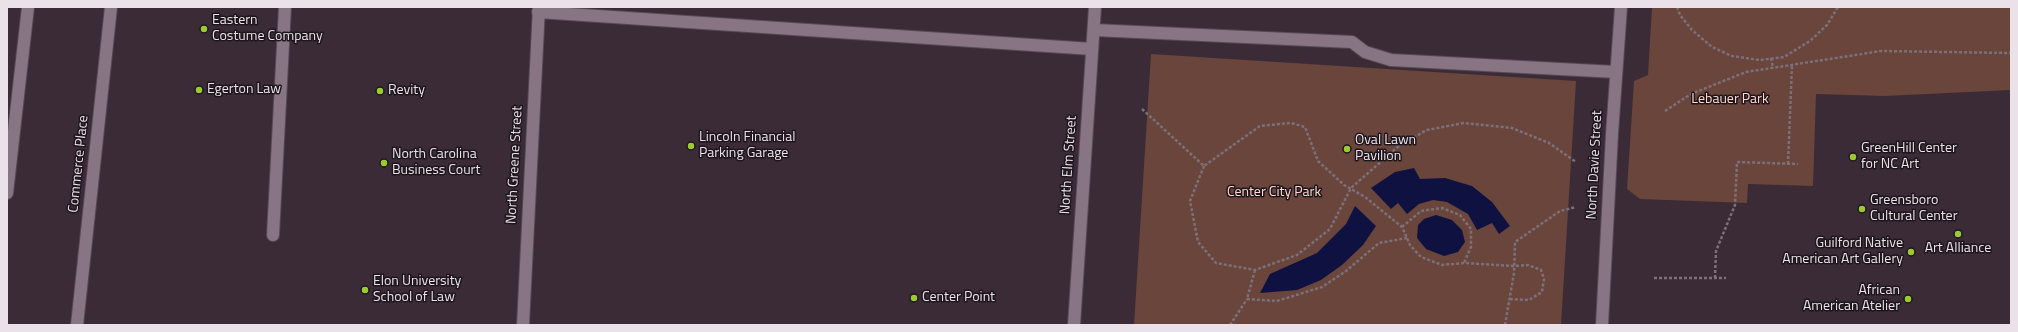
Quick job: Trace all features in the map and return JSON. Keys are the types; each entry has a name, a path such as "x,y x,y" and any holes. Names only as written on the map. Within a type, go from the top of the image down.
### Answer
{"street":[{"path":"7,193 28,7"},
{"name":"Commerce Place","path":"77,325 111,7"},
{"path":"273,235 285,7"},
{"name":"North Elm Street","path":"1074,325 1095,7"},
{"name":"North Davie Street","path":"1602,325 1621,7"},
{"path":"538,10 1092,49"},
{"name":"North Greene Street","path":"523,325 538,10"},
{"path":"1094,30 1352,42 1366,52 1391,60 1616,72"}],"path":[{"path":"1677,7 1680,15 1692,30 1712,47 1732,56 1760,60 1784,57 1810,41 1827,25 1838,7"},
{"path":"1665,111 1691,94 1746,72 1881,51 2011,53"},
{"path":"1771,58 1773,68"},
{"path":"1788,164 1792,65"},
{"path":"1142,109 1204,166"},
{"path":"1510,299 1529,300 1542,292 1544,279 1541,270 1528,265 1514,266 1464,263 1442,265 1421,257 1410,245 1402,227 1365,197 1351,188 1344,185 1318,161 1305,127 1291,123 1260,126 1204,166 1190,201 1198,242 1216,263 1255,270 1297,255 1330,229 1342,209 1351,188 1400,144 1427,130 1464,123 1512,128 1549,144 1576,162"},
{"path":"1715,278 1716,252 1735,206 1737,162 1798,164"},
{"path":"1505,325 1514,266 1515,242 1560,211 1576,207"},
{"path":"1402,227 1421,211 1442,208 1460,215 1470,229 1470,247 1464,263"},
{"path":"1247,299 1277,301 1322,287 1346,271 1379,243 1407,238"},
{"path":"1230,325 1247,299 1255,270"},
{"path":"1654,278 1726,278"}],"green space":[{"name":"Lebauer Park","path":"1652,7 2011,7 2011,90 1885,96 1816,94 1813,186 1748,184 1747,203 1640,199 1627,189 1634,81 1648,75"},
{"name":"Center City Park","path":"1151,54 1576,81 1561,325 1134,325"}],"shaded area":[{"path":"1414,168 1420,179 1445,178 1472,186 1492,202 1510,226 1499,234 1492,223 1477,230 1468,214 1447,202 1433,200 1419,204 1407,214 1398,203 1391,209 1371,188 1395,172"},
{"path":"1355,206 1376,226 1363,245 1342,265 1321,280 1297,290 1260,293 1270,274 1317,253 1346,224"},
{"path":"1436,215 1452,220 1462,230 1465,242 1458,252 1444,256 1426,249 1417,238 1418,225 1424,219"}],"place":[{"name":"Eastern Costume Company","path":"204,29"},
{"name":"Egerton Law","path":"199,90"},
{"name":"Revity","path":"380,91"},
{"name":"Lincoln Financial Parking Garage","path":"691,146"},
{"name":"Oval Lawn Pavilion","path":"1347,149"},
{"name":"GreenHill Center for NC Art","path":"1853,157"},
{"name":"North Carolina Business Court","path":"384,163"},
{"name":"Greensboro Cultural Center","path":"1862,209"},
{"name":"Art Alliance","path":"1958,234"},
{"name":"Guilford Native American Art Gallery","path":"1911,252"},
{"name":"Elon University School of Law","path":"365,290"},
{"name":"Center Point","path":"914,298"},
{"name":"African American Atelier","path":"1908,299"}]}
